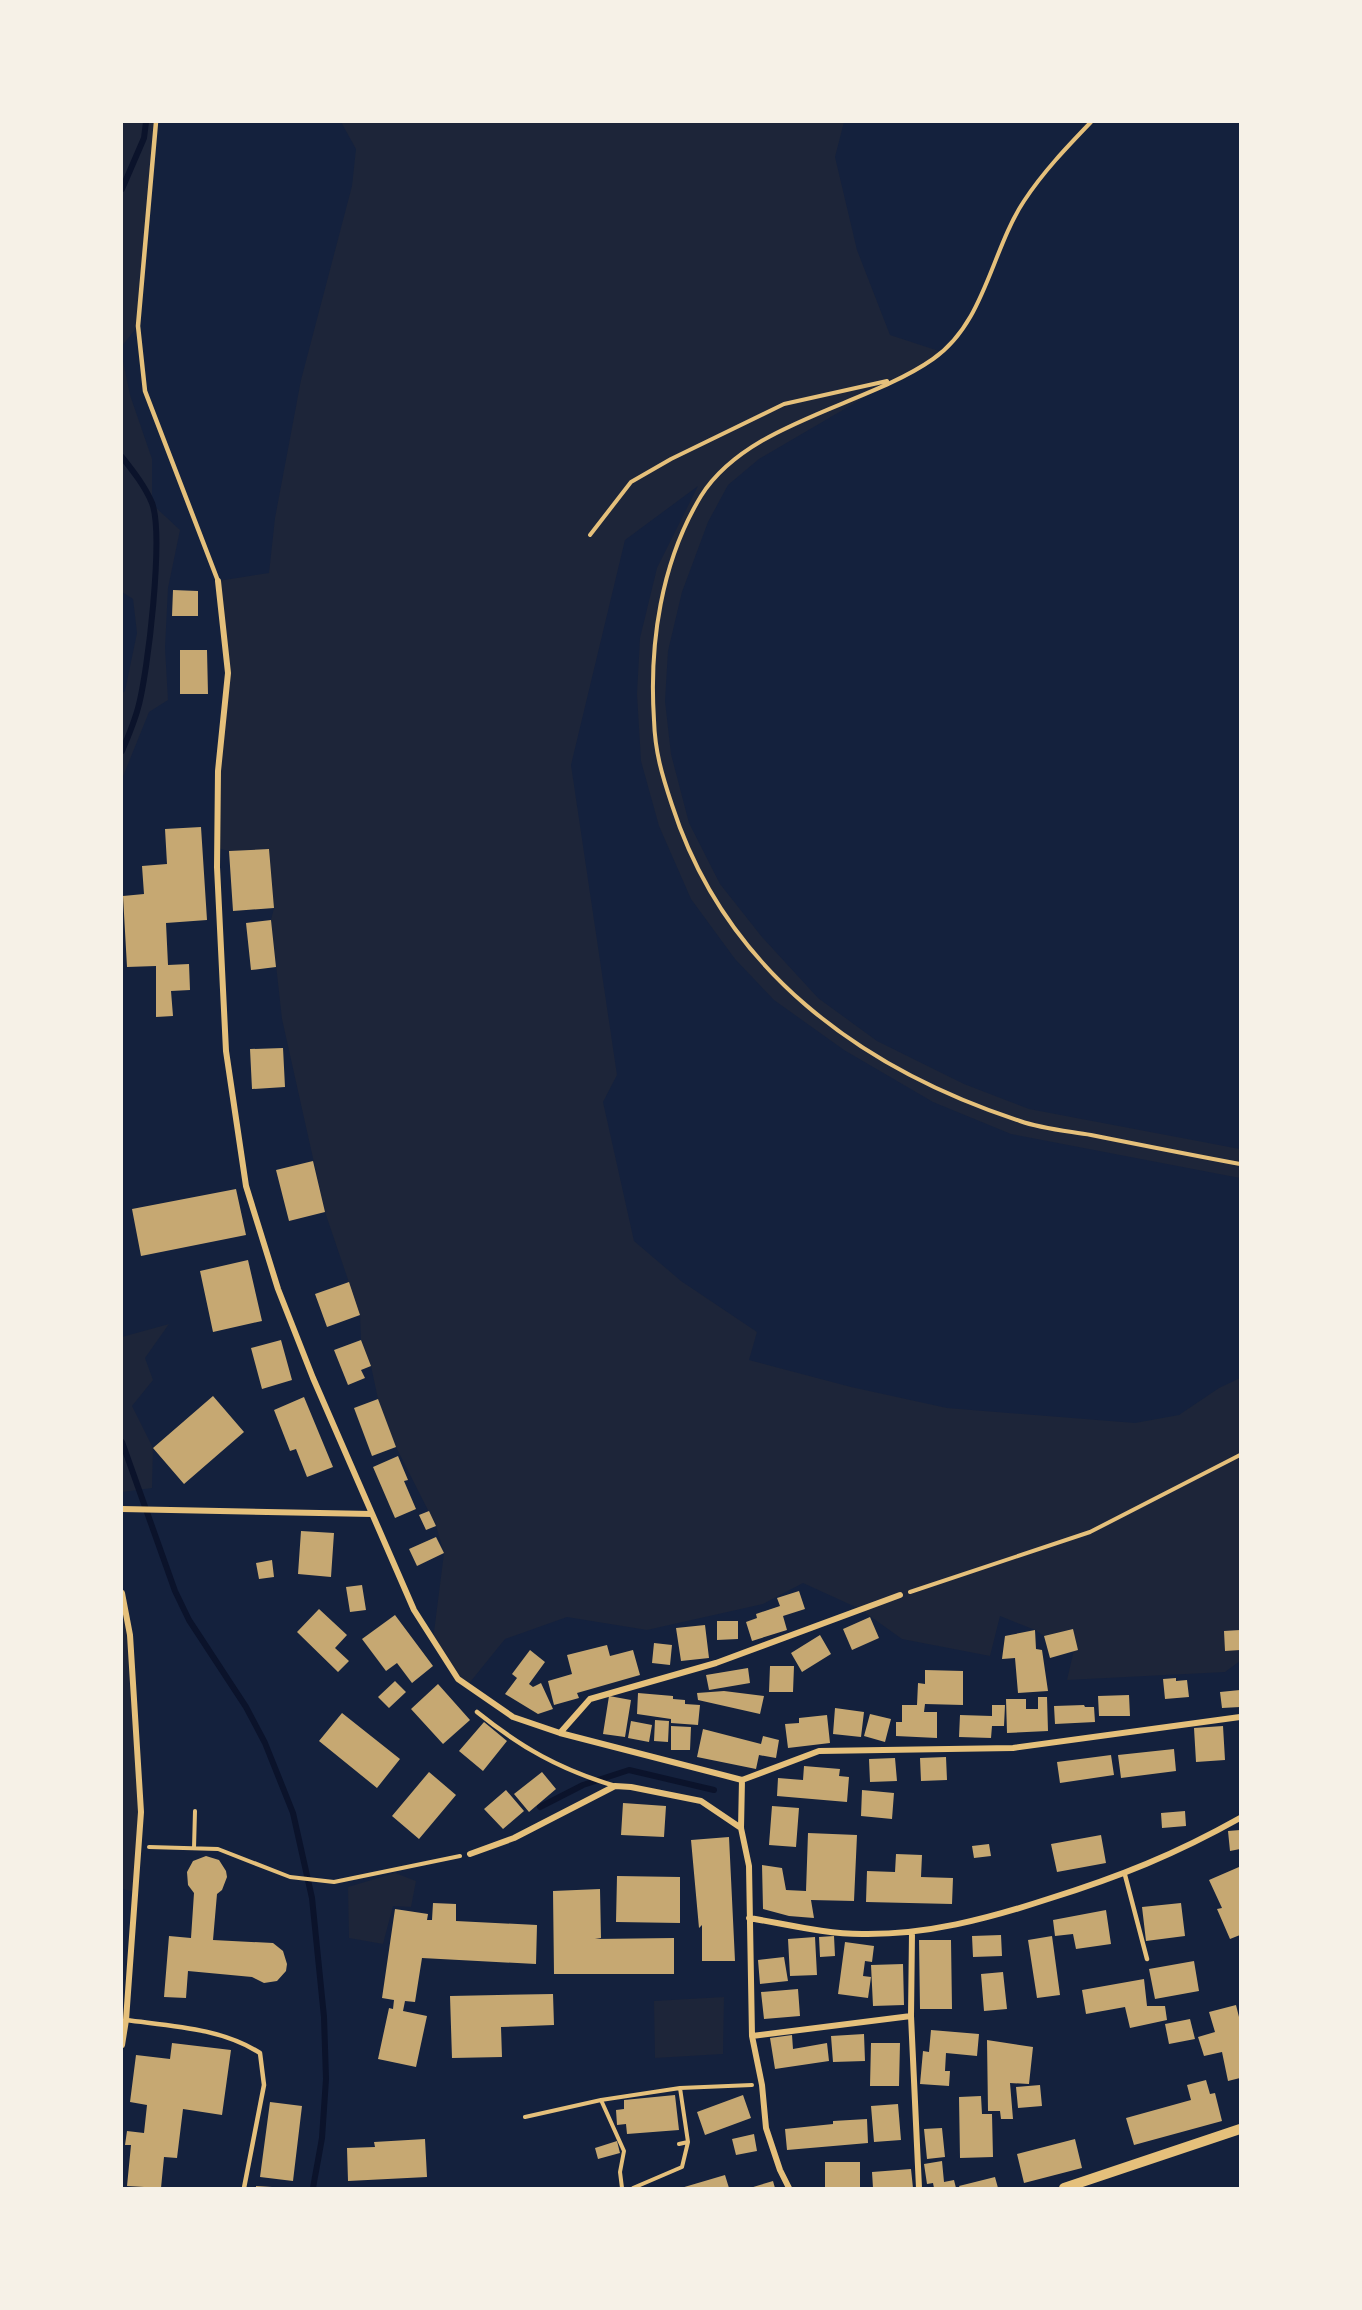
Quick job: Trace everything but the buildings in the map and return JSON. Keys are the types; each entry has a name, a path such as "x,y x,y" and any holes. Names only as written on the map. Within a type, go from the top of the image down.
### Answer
{"street":[{"path":"218,581 228,673 218,771 218,890 226,1051 246,1186 278,1289 313,1378 414,1610 458,1679 513,1717 560,1733 742,1780 819,1751 1013,1748 1240,1717"},
{"path":"123,1509 372,1514"},
{"path":"122,1593 130,1635 141,1812 126,2020 122,2045"},
{"path":"560,1733 590,1699 716,1663 900,1596"},
{"path":"742,1780 741,1828 749,1866 752,2036 762,2085 766,2128 780,2170 789,2188"},
{"path":"470,1854 514,1838 615,1786 701,1801 741,1828"},
{"path":"749,1918 859,1934 912,1933 986,1919 1125,1875 1200,1841 1240,1818"},
{"path":"912,1933 911,2016 919,2188"},
{"path":"752,2036 911,2016"},
{"path":"1064,2188 1240,2129"}],"lane":[{"path":"156,122 138,326 145,391 218,581"},
{"path":"477,1712 536,1754 588,1778 615,1786"},
{"path":"1125,1875 1147,1959"},
{"path":"126,2020 217,2034 246,2043 260,2053 264,2085 244,2188"}],"path":[{"path":"1091,122 1055,160 1022,203 973,311 954,342 934,359 899,379 820,412 742,453 703,492 677,544 655,630 652,689 656,754 682,837 703,881 751,953 779,983 820,1019 878,1056 934,1087 1022,1122 1240,1164"},
{"path":"590,535 631,482 671,459 784,404 899,379"},
{"path":"900,1596 1090,1532 1240,1455"},
{"path":"194,1848 195,1811"},
{"path":"139,1847 218,1849 290,1877 334,1882 470,1854"},
{"path":"525,2117 601,2100 680,2088 762,2085"},
{"path":"633,2188 682,2167 688,2142 680,2088"},
{"path":"601,2100 624,2151 620,2172 622,2188"},
{"path":"679,2144 688,2142"}],"shaded area":[{"path":"122,122 156,122 138,326 122,346"},
{"path":"341,122 844,122 835,157 857,250 890,335 942,352 759,459 728,485 708,522 682,592 668,651 665,701 671,754 689,823 720,884 762,937 818,998 877,1041 964,1084 1029,1109 1240,1149 1240,1178 1011,1134 933,1102 844,1050 774,1000 735,959 691,899 659,826 641,761 637,694 640,638 657,568 698,486 625,540 571,765 617,1075 603,1102 634,1241 681,1281 757,1332 749,1360 851,1387 947,1408 1135,1423 1179,1415 1219,1388 1240,1378 1240,1661 1225,1672 1067,1680 1076,1641 1072,1629 1044,1636 1000,1616 990,1656 902,1639 860,1609 803,1583 763,1604 647,1630 567,1617 505,1639 467,1686 433,1640 444,1553 436,1526 396,1447 378,1399 371,1366 361,1340 360,1315 325,1212 282,1019 271,920 274,908 269,849 229,851 217,848 218,771 228,673 218,581 269,573 275,518 301,380 352,186 356,149"},
{"path":"122,356 130,395 152,459 152,504 180,530 168,588 165,648 168,700 149,712 122,779 122,693 125,691 137,633 133,599 122,592"},
{"path":"169,1324 145,1358 153,1380 132,1406 153,1448 152,1488 122,1492 122,1337"},
{"path":"122,1593 133,1666 138,1742 139,1817 136,1892 122,1889"},
{"path":"395,1873 416,1881 411,1907 393,1906 383,1944 349,1938 348,1887"},
{"path":"724,1997 723,2054 655,2058 654,2001"}],"waterway":[{"path":"122,189 144,138 146,122"},
{"path":"122,457 152,503 156,543 153,604 146,666 138,708 122,751"},
{"path":"122,1442 175,1591 189,1620 246,1707 265,1743 293,1813 312,1898 324,2017 326,2079 322,2138 313,2188"},
{"path":"540,1807 583,1785 629,1770 714,1790"}]}
